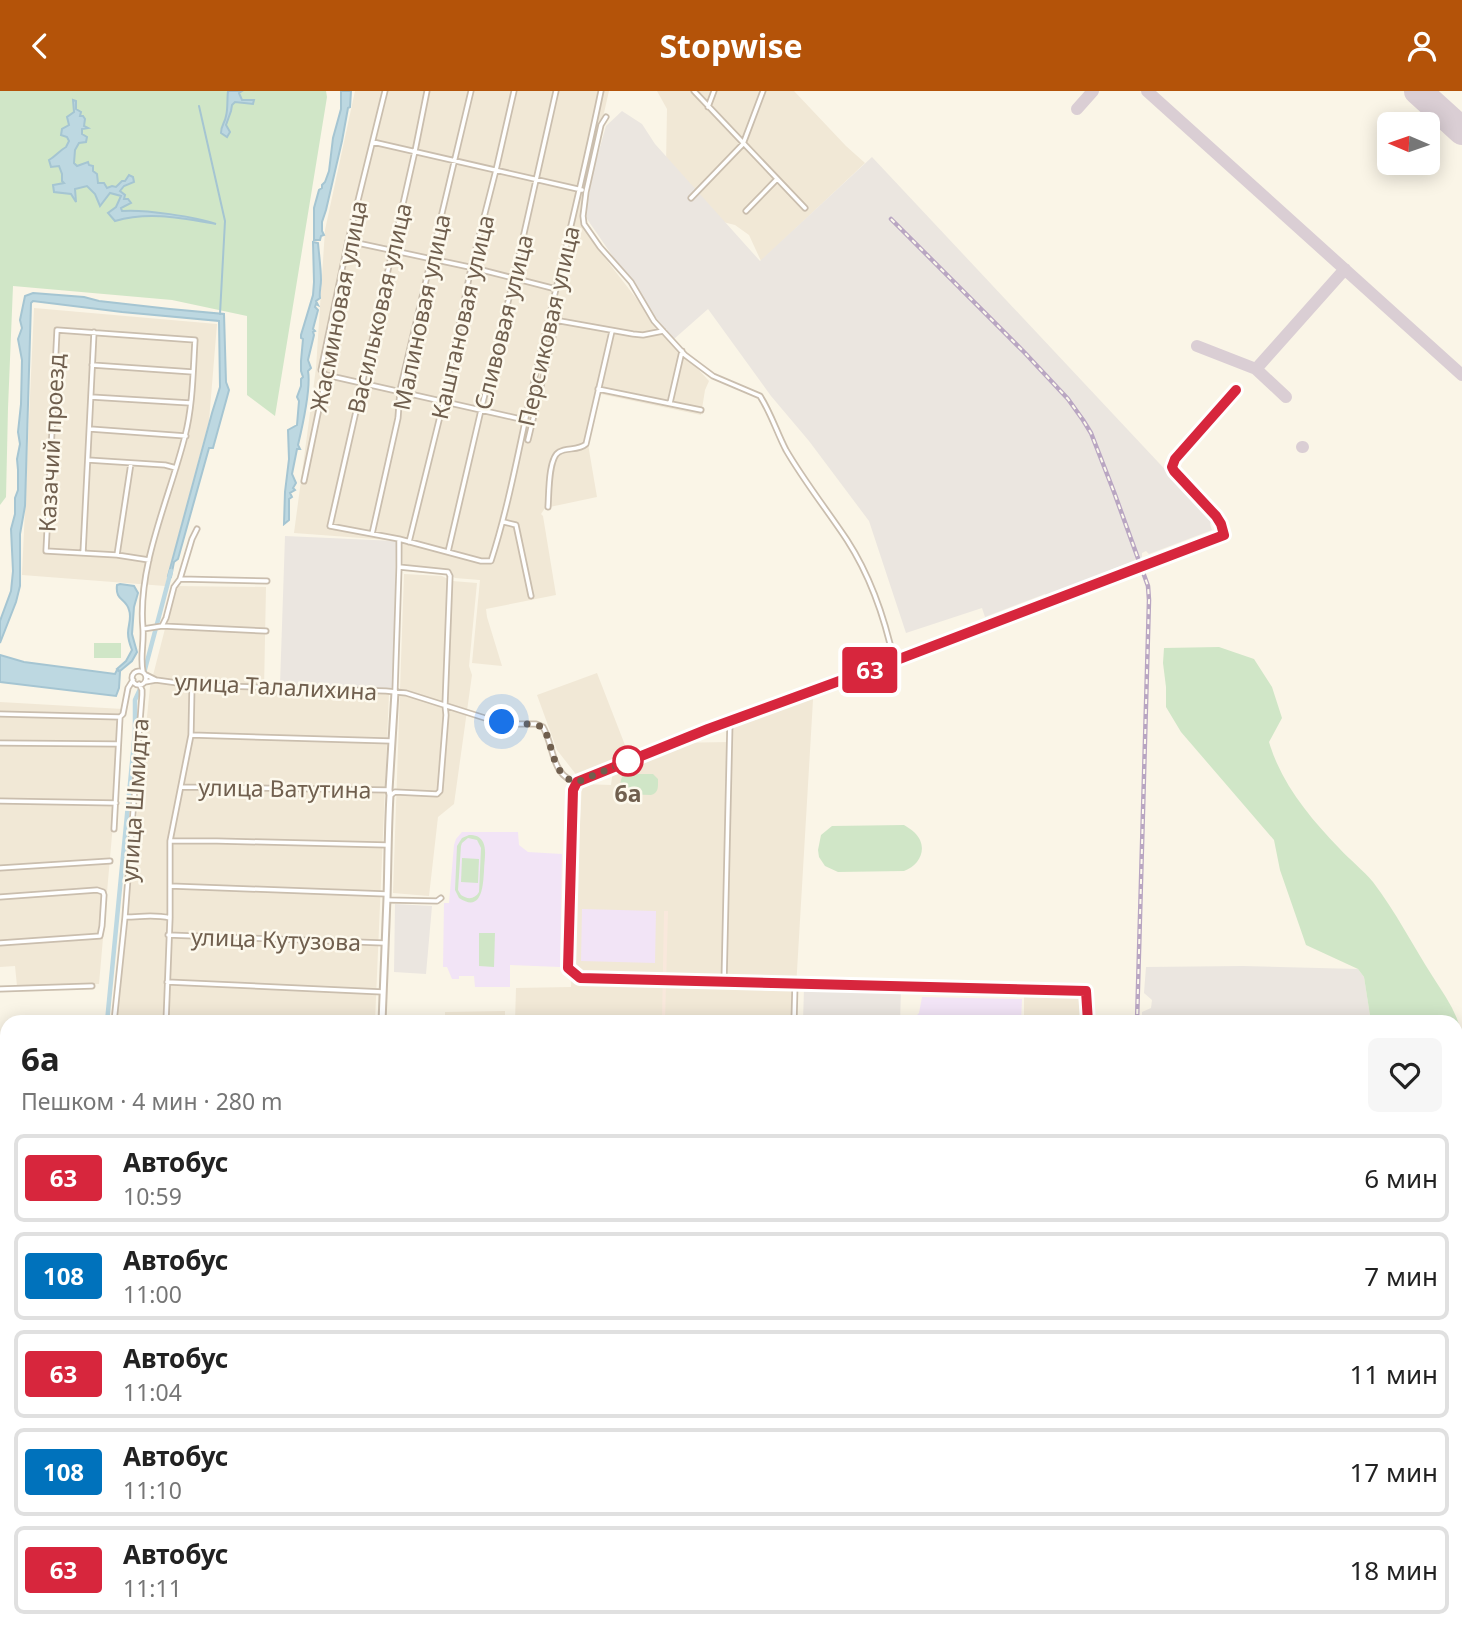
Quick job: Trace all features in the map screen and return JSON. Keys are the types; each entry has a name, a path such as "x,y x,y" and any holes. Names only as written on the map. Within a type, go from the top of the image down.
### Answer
{"street":[{"name":"Жасминовая улица","path":"304,481 326,375 321,370 348,240 385,91"},
{"name":"Васильковая улица","path":"372,534 330,526 427,91"},
{"name":"Малиновая улица","path":"372,534 398,418 400,390 471,91"},
{"name":"Каштановая улица","path":"409,542 514,91"},
{"name":"Сливовая улица","path":"448,552 556,91"},
{"name":"Персиковая улица","path":"448,552 491,561 504,521 601,91"},
{"path":"694,91 805,208"},
{"path":"708,107 714,91"},
{"path":"691,198 743,144 763,91"},
{"path":"606,117 601,125 586,192 584,224 631,282 654,321 682,351 713,376 760,396 786,450 847,541 866,576 887,631 894,661"},
{"path":"373,142 586,192"},
{"path":"746,211 777,180"},
{"path":"348,240 556,289"},
{"path":"549,319 643,335 663,331"},
{"path":"528,440 557,320"},
{"name":"Казачий проезд","path":"149,560 117,555 46,551 57,330 195,340 193,372"},
{"path":"548,506 551,466 556,455 586,444 612,331"},
{"path":"83,553 94,332"},
{"path":"670,404 682,351"},
{"path":"92,365 193,372 186,436 149,560 141,621 141,659 145,681"},
{"path":"326,375 525,420"},
{"path":"598,389 701,410"},
{"path":"1088,1015 1086,991 580,978 568,968 573,790 577,782 657,749 1224,535 1216,516 1172,467 1175,459 1236,390"},
{"path":"91,397 190,403"},
{"path":"89,429 186,436"},
{"path":"88,460 176,468"},
{"path":"117,555 131,463"},
{"path":"504,521 516,525 531,596"},
{"path":"162,626 197,529"},
{"path":"372,534 448,552"},
{"path":"382,1015 399,539"},
{"path":"399,567 448,572 450,576 445,705"},
{"path":"180,579 267,581"},
{"path":"143,629 162,626 266,631"},
{"path":"114,829 120,717 128,688 141,659"},
{"path":"136,671 156,680"},
{"path":"133,680 139,684 156,680"},
{"name":"улица Талалихина","path":"156,680 192,685 406,693 488,719 543,727 557,766 568,781 577,782"},
{"name":"улица Шмидта","path":"115,1015 142,695 139,684"},
{"name":"улица Шмидта","path":"166,1015 170,841 191,735 192,685"},
{"name":"улица Ватутина","path":"181,786 438,794 445,705"},
{"path":"0,714 120,717"},
{"path":"724,983 730,721"},
{"path":"191,735 392,741"},
{"path":"0,743 118,744"},
{"path":"0,801 116,803"},
{"path":"170,841 387,845"},
{"path":"0,867 110,861"},
{"path":"170,886 437,901 441,898"},
{"path":"0,897 97,890 103,892 100,936 0,943"},
{"name":"улица Шмидта","path":"125,917 154,914 170,918"},
{"name":"улица Кутузова","path":"168,935 384,943"},
{"path":"167,982 383,992"},
{"path":"794,1015 795,985"},
{"path":"0,989 92,986"}],"shaded area":[{"path":"355,91 609,91 581,223 591,240 653,320 709,381 701,415 600,394 588,444 597,497 545,508 541,514 556,595 486,609 502,666 472,663 480,580 455,578 448,573 403,569 402,541 294,533 316,368 325,230"},
{"path":"657,91 794,91 865,163 761,261 749,235 735,225 711,219 666,165 667,109"},
{"path":"622,111 642,124 655,144 760,261 872,157 1188,494 1212,521 1212,530 1149,554 1146,551 1138,559 1093,577 1095,581 1047,600 1045,594 985,617 982,608 906,633 869,521 809,441 771,396 708,309 674,339 651,312 585,216 594,168 606,126"},
{"path":"34,308 217,324 209,421 165,586 22,575"},
{"path":"285,536 396,541 393,689 280,685"},
{"path":"404,574 442,576 452,581 477,583 469,666 472,675 454,804 438,817 429,896 393,893"},
{"path":"176,586 266,587 264,690 389,694 375,1015 117,1015 150,687"},
{"path":"597,673 630,758 578,777 557,750 537,695"},
{"path":"814,683 794,1015 515,1015 516,988 571,987 582,784 611,785 613,770 671,743 729,742 729,722 750,708"},
{"path":"0,702 123,709 99,984 17,986 15,966 0,967"},
{"path":"462,832 518,832 519,845 528,852 562,854 560,967 510,965 510,987 475,987 474,976 452,979 447,967 443,967 444,903 449,903 454,845"},
{"path":"395,904 432,906 426,974 394,972"},
{"path":"582,909 656,911 655,963 581,961"},
{"path":"664,911 668,911 665,1015 662,1015"},
{"path":"1146,967 1358,969 1364,977 1370,1015 1142,1015 1142,1012 1151,1008 1152,1000 1144,993"},
{"path":"804,988 901,990 900,1015 803,1015"},
{"path":"1078,992 1080,1015 1024,1015 1024,993"},
{"path":"922,997 1022,999 1021,1015 917,1015"},
{"path":"505,1011 505,1015 445,1015 445,1012"}],"green space":[{"path":"0,91 326,91 275,416 247,395 247,316 172,300 13,286 6,497 0,505"},
{"path":"94,643 121,643 121,658 94,658"},
{"path":"1219,647 1254,659 1272,687 1282,718 1269,742 1281,772 1307,812 1373,882 1455,1015 1370,1015 1364,977 1358,969 1306,945 1280,870 1274,840 1181,732 1166,707 1164,648"},
{"path":"626,774 653,774 658,779 657,791 651,795 622,794 621,782"},
{"path":"904,825 919,837 922,849 919,860 904,871 838,872 825,866 819,857 821,835 832,826"},
{"path":"477,836 482,840 485,849 482,890 477,900 472,902 459,898 455,890 457,846 462,838","holes":["468,838 477,840 481,848 479,892 469,898 461,895 458,890 461,846"]},
{"path":"462,858 479,859 478,883 461,882"},
{"path":"479,933 495,933 494,967 479,966"}],"water":[{"path":"228,91 242,91 239,93 242,100 254,100 253,104 235,102 232,105 226,125 230,132 227,137 221,133 227,113"},
{"path":"341,91 351,91 350,107 322,222 324,235 320,240 314,240 314,208 319,190 329,171 333,138 341,109"},
{"path":"73,100 76,101 76,109 81,112 80,116 85,119 84,126 88,128 82,129 82,134 87,137 86,142 79,143 75,150 74,163 77,166 88,162 97,174 98,183 104,183 107,188 116,187 129,175 133,177 134,182 120,191 125,195 124,199 131,203 121,208 122,211 170,214 216,224 153,216 115,221 108,213 116,207 121,196 110,193 100,206 95,194 87,186 75,189 76,202 71,194 54,192 53,185 64,183 59,166 51,167 49,160 66,147 69,141 61,135 62,129 69,125 67,117 74,112"},
{"path":"313,242 318,243 320,298 315,307 318,310 308,360 311,368 308,371 307,397 298,445 300,449 297,449 292,474 296,483 293,488 295,490 290,493 292,497 289,499 289,520 284,524 289,459 288,430 297,425 297,397 303,377 301,335 313,295"},
{"path":"33,293 224,314 226,382 229,390 171,577 168,576 220,387 219,321 33,301 31,303 20,586 0,643 0,621 11,591 11,529 18,490 22,360 18,339 22,328 20,320 25,296"},
{"path":"117,585 134,586 138,593 132,634 137,652 132,661 120,671 117,669 126,661 132,650 128,635 130,613 128,606 119,597"},
{"path":"0,655 24,662 115,674 117,670 120,672 119,688 116,696 0,682"}],"waterway":[{"path":"199,106 225,221 220,314"},
{"path":"144,673 171,571"},
{"path":"108,1015 135,732 135,700 141,687"}],"taxiway":[{"path":"1077,109 1093,91"},
{"path":"1147,91 1462,375"},
{"path":"1197,346 1256,369 1345,269"},
{"path":"1256,369 1286,397"}],"runway":[{"path":"1418,91 1462,131"}],"railway":[{"path":"891,219 1024,352 1068,399 1083,420 1091,433 1148,586 1137,1015"}],"bus line":[{"name":"63","path":"1088,1015 1086,991 580,978 568,968 573,790 577,782 657,749 1224,535 1216,516 1172,467 1175,459 1236,390"}],"place":[{"name":"6а","path":"628,761"}],"route":[{"path":"502,722 543,727 557,766 568,781 577,782 633,759 628,761"}]}
